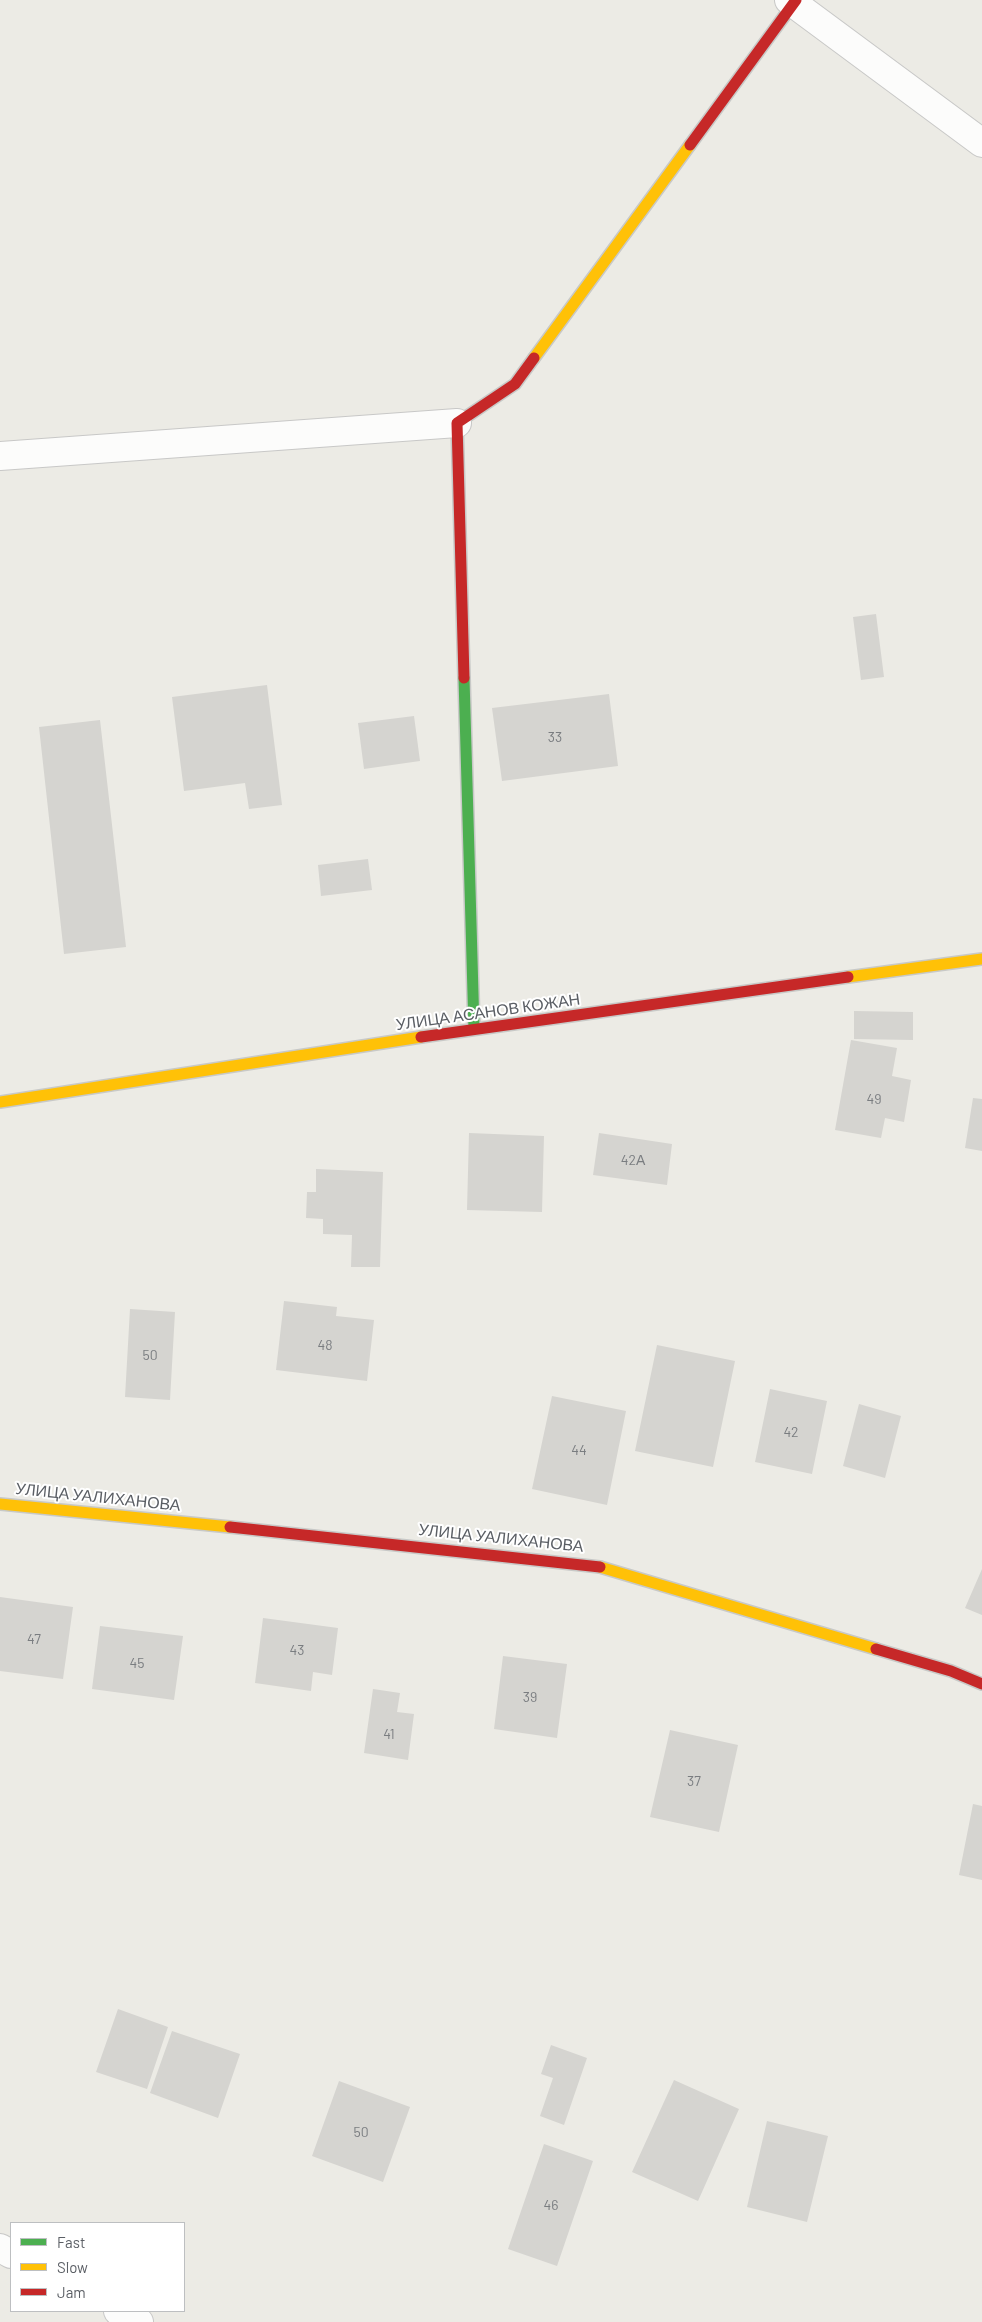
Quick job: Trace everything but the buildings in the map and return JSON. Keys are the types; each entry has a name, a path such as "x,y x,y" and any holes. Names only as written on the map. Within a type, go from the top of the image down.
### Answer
{"street":[{"path":"0,456 456,423 515,384 793,1 982,143"},
{"path":"456,423 474,1029"},
{"name":"УЛИЦА АСАНОВ КОЖАН","path":"0,1102 474,1029 982,959"},
{"name":"УЛИЦА УАЛИХАНОВА","path":"0,1504 592,1564 951,1671 982,1684"},
{"path":"120,2312 139,2322"}],"traffic: fast":[{"path":"464,678 474,1029"}],"traffic: slow":[{"path":"534,358 690,145"},
{"path":"848,977 982,959"},
{"path":"0,1102 421,1037"},
{"path":"0,1504 230,1527"},
{"path":"600,1567 876,1649"}],"traffic: jam":[{"path":"690,145 796,0"},
{"path":"464,678 457,423 515,384 534,358"},
{"path":"421,1037 848,977"},
{"path":"230,1527 600,1567"},
{"path":"876,1649 951,1671 982,1684"}]}
